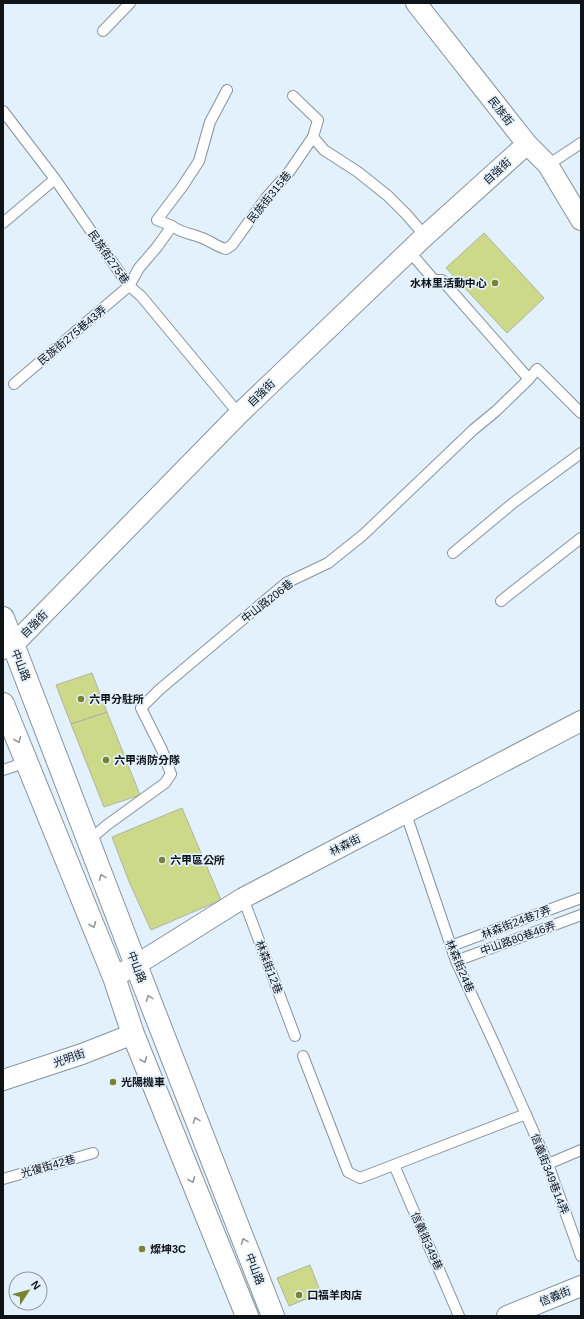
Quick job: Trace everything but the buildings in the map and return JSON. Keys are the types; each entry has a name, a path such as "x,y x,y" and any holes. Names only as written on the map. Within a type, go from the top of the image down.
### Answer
{"main road":[{"name":"中山路","path":"3,618 8,646 88,842 273,1316"},
{"path":"3,704 114,977 133,1034 247,1316"}],"street":[{"name":"民族街","path":"416,3 527,144 548,164 581,220"},
{"name":"自強街","path":"8,646 239,414 425,236 527,144"},
{"name":"林森街","path":"114,977 136,965 243,898 406,814 581,721"},
{"name":"光明街","path":"3,1080 82,1054 133,1034"},
{"name":"信義街","path":"506,1316 581,1286"}],"lane":[{"path":"103,31 130,3"},
{"name":"民族街315巷","path":"227,90 210,122 199,161 182,187 157,220 172,226 180,232 204,238 218,247 226,249 232,245 266,198 289,172 314,137 318,120 293,96"},
{"name":"民族街275巷","path":"3,111 55,179 129,286 141,296 239,414"},
{"path":"314,137 324,150 358,172 388,196 425,236"},
{"path":"548,164 581,144"},
{"path":"3,223 55,179"},
{"path":"129,286 139,268 172,226"},
{"path":"409,251 434,280 442,280 529,379 537,369 581,413"},
{"name":"民族街275巷43弄","path":"14,384 129,286"},
{"name":"中山路206巷","path":"88,842 107,825 164,783 171,774 162,750 141,708 159,690 286,583 328,563 363,536 473,430 496,411 529,379"},
{"path":"453,553 513,503 581,453"},
{"path":"501,601 581,538"},
{"path":"3,770 27,762"},
{"name":"林森街24巷","path":"406,814 456,961 526,1114"},
{"name":"林森街12巷","path":"243,898 295,1036"},
{"name":"林森街24巷7弄","path":"451,946 581,898"},
{"name":"中山路80巷46弄","path":"456,961 581,915"},
{"path":"303,1056 348,1172 360,1178 526,1114"},
{"name":"信義街349巷14弄","path":"526,1114 548,1164 581,1256"},
{"path":"548,1164 581,1150"},
{"name":"光復街42巷","path":"3,1179 93,1153"},
{"name":"信義街349巷","path":"394,1166 460,1316"}],"place":[{"name":"水林里活動中心","path":"495,283"},
{"name":"六甲分駐所","path":"81,699"},
{"name":"六甲消防分隊","path":"106,760"},
{"name":"六甲區公所","path":"162,860"},
{"name":"光陽機車","path":"113,1082"},
{"name":"燦坤3C","path":"142,1249"},
{"name":"口福羊肉店","path":"299,1295"}]}
